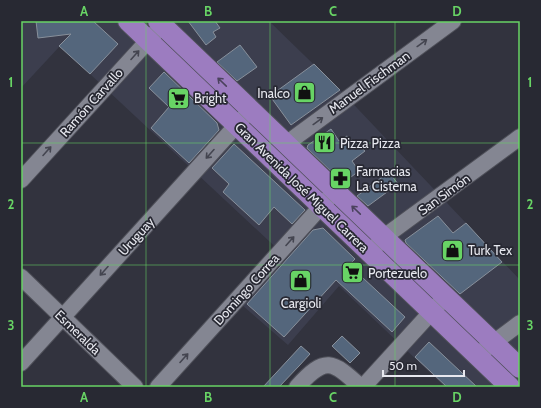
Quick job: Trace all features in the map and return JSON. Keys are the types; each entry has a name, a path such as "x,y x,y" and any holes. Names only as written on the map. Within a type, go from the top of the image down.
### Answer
{"main road":[{"name":"Gran Avenida José Miguel Carrera","path":"128,21 510,387"},
{"name":"Gran Avenida José Miguel Carrera","path":"160,23 520,368"}],"street":[{"name":"Manuel Fischman","path":"286,144 453,21"},
{"name":"Ramón Carvallo","path":"21,180 148,40 160,23"},
{"name":"Uruguay","path":"21,363 251,110"},
{"name":"San Simón","path":"370,253 384,237 520,137"},
{"name":"Domingo Correa","path":"158,387 336,191"},
{"name":"Esmeralda","path":"21,277 135,387"},
{"path":"297,387 315,369 320,366 332,365 342,370 362,387 446,296"},
{"path":"477,355 520,323"}],"shaded area":[{"path":"21,21 269,21 340,90 520,280 520,387 445,387 339,286 288,345 242,305 285,256 60,46 21,88"}],"building":[{"path":"36,21 93,21 118,44 90,74 59,46 71,34 38,38"},
{"path":"188,21 215,21 220,28 213,32 216,37 206,45"},
{"path":"240,45 257,67 237,81 217,62"},
{"name":"Inalco","path":"314,64 340,90 291,125 270,96"},
{"path":"164,72 217,123 219,130 189,163 151,128 169,107 149,88"},
{"path":"331,129 339,141 347,136 365,151 352,161 359,171 343,183 307,148 308,145"},
{"path":"234,144 305,210 292,224 274,207 259,225 223,192 229,184 212,168"},
{"path":"389,172 398,184 368,206 357,196"},
{"path":"438,216 453,233 466,223 502,262 460,294 406,243 405,240"},
{"name":"Cargioli","path":"323,228 355,259 349,265 405,317 392,332 336,280 284,337 247,304 313,230"},
{"path":"342,336 360,353 350,363 332,346"},
{"path":"429,342 477,387 447,387 415,357"},
{"path":"301,346 310,354 299,366 279,387 263,387"}],"place":[{"name":"Inalco","path":"305,93"},
{"name":"Bright","path":"178,98"},
{"name":"Pizza Pizza","path":"324,143"},
{"name":"Farmacias La Cisterna","path":"340,178"},
{"name":"Turk Tex","path":"452,250"},
{"name":"Portezuelo","path":"352,273"},
{"name":"Cargioli","path":"301,281"}]}
